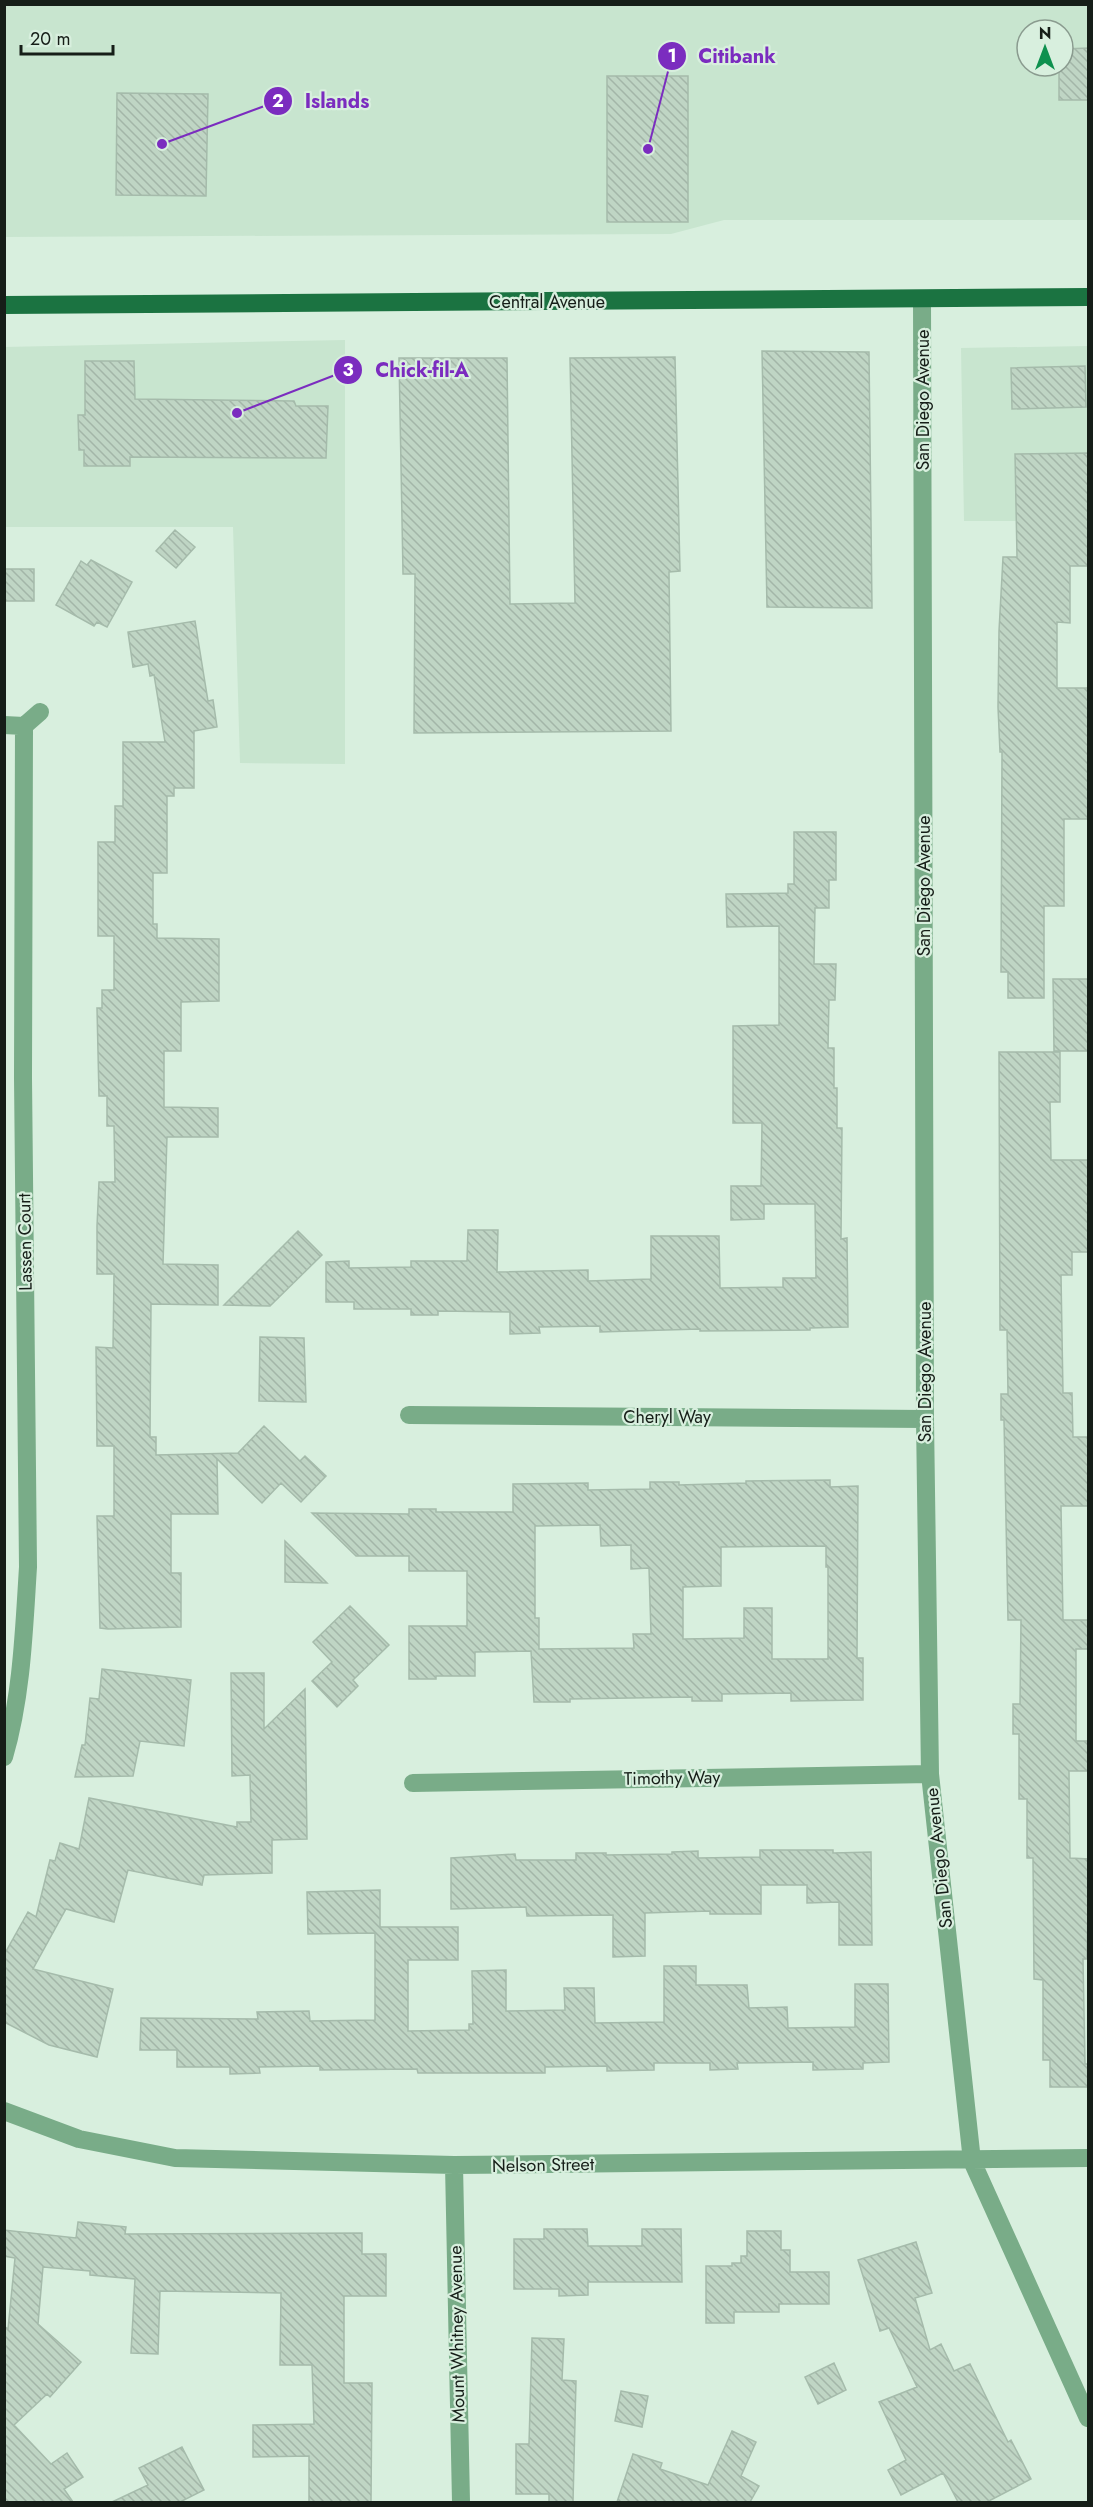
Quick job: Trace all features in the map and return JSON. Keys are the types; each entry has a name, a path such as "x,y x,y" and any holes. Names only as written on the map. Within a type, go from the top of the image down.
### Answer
{"main road":[{"name":"Central Avenue","path":"4,305 1089,297"}],"street":[{"name":"San Diego Avenue","path":"922,299 925,1419 930,1774 972,2161 1089,2418"},
{"path":"4,725 24,726 40,711"},
{"name":"Lassen Court","path":"4,1757 10,1737 24,1638 28,1566 23,1078 24,726"},
{"name":"Cheryl Way","path":"410,1415 925,1419"},
{"name":"Timothy Way","path":"413,1783 930,1774"},
{"name":"Nelson Street","path":"4,2111 79,2139 175,2158 454,2165 1089,2158"},
{"name":"Mount Whitney Avenue","path":"454,2165 461,2502"}],"shaded area":[{"path":"4,5 1088,5 1088,220 724,220 671,234 5,237"},
{"path":"345,340 345,764 240,763 233,527 5,527 4,347"},
{"path":"1088,346 1088,521 964,521 961,348"}],"building":[{"path":"1089,48 1089,100 1059,100 1059,78 1075,78 1075,49"},
{"path":"607,76 688,76 688,222 607,222"},
{"path":"117,93 208,94 206,196 116,195"},
{"path":"762,351 869,352 872,608 767,607"},
{"path":"675,357 680,571 669,572 671,731 414,733 415,574 403,574 399,358 507,358 510,604 575,603 570,358"},
{"path":"85,361 134,361 135,399 294,401 296,406 328,406 326,458 130,457 130,466 84,466 84,450 79,450 78,415 85,415"},
{"path":"1085,366 1086,407 1012,409 1011,368"},
{"path":"1089,453 1089,566 1070,566 1070,623 1057,622 1057,688 1089,688 1089,819 1064,819 1064,906 1044,906 1044,998 1008,998 1008,972 1001,972 1002,752 1000,752 998,707 1003,557 1017,557 1015,454"},
{"path":"175,530 195,547 176,568 156,551"},
{"path":"91,560 132,582 107,627 97,622 94,626 56,605 81,561 87,565"},
{"path":"4,569 34,569 34,601 4,601"},
{"path":"195,621 208,701 213,700 217,727 194,731 194,788 174,788 174,796 167,796 167,873 153,873 153,924 157,924 157,938 219,939 219,1001 181,1002 181,1051 164,1051 164,1107 218,1108 218,1137 167,1137 163,1264 218,1265 218,1305 151,1304 150,1437 156,1437 156,1455 238,1453 264,1426 300,1461 305,1456 326,1476 301,1502 281,1483 262,1503 217,1459 218,1514 171,1514 171,1573 181,1573 181,1627 108,1629 100,1628 97,1516 114,1516 114,1446 97,1446 96,1347 113,1348 114,1274 97,1274 97,1226 99,1182 115,1182 114,1126 107,1126 107,1096 99,1096 97,1008 102,1008 102,990 114,990 114,936 98,936 98,842 115,842 115,806 123,806 123,742 165,742 154,675 150,676 148,664 133,667 128,632"},
{"path":"794,832 836,832 836,880 829,880 829,908 815,908 814,964 836,964 835,1000 829,1000 828,1048 834,1048 837,1128 842,1128 841,1239 847,1238 848,1327 810,1328 810,1330 700,1331 700,1329 600,1332 600,1326 539,1327 540,1333 510,1334 510,1312 438,1311 438,1315 411,1315 411,1309 354,1309 354,1302 326,1302 326,1262 349,1261 349,1268 411,1267 411,1261 467,1261 468,1230 498,1230 497,1272 588,1270 588,1281 651,1279 651,1236 719,1236 720,1288 783,1287 783,1278 816,1278 815,1204 764,1204 764,1219 731,1220 731,1186 761,1186 762,1123 733,1123 733,1026 779,1025 779,926 727,927 726,894 788,893 788,884 794,884"},
{"path":"1053,979 1089,979 1089,1051 1054,1051"},
{"path":"999,1052 1060,1052 1060,1102 1050,1102 1051,1160 1089,1160 1089,1252 1072,1252 1072,1275 1061,1275 1063,1393 1072,1393 1073,1437 1089,1437 1089,1506 1061,1506 1063,1620 1089,1620 1089,1649 1076,1649 1076,1741 1089,1741 1089,1771 1069,1771 1070,1858 1089,1859 1087,1959 1083,1959 1085,2064 1089,2064 1089,2087 1050,2087 1050,2060 1043,2060 1043,1980 1034,1979 1033,1858 1027,1858 1027,1799 1019,1799 1019,1734 1013,1734 1013,1704 1020,1704 1021,1620 1008,1620 1004,1420 1001,1420 1001,1394 1008,1394 1007,1330 1000,1330"},
{"path":"298,1231 322,1255 270,1306 224,1305"},
{"path":"260,1337 304,1338 306,1402 259,1401"},
{"path":"830,1480 830,1487 858,1486 857,1658 863,1658 863,1700 791,1701 791,1693 722,1694 722,1701 692,1701 692,1697 570,1699 570,1702 534,1702 531,1651 475,1652 475,1676 409,1679 409,1626 467,1626 467,1571 409,1571 409,1556 356,1556 312,1513 409,1514 409,1509 436,1509 436,1512 513,1512 513,1484 588,1483 588,1490 650,1489 650,1482 679,1482 679,1485 746,1483 746,1481","holes":["600,1525 601,1546 631,1545 631,1569 649,1568 651,1634 633,1634 634,1648 539,1649 539,1618 535,1618 535,1526","826,1546 828,1659 772,1659 772,1608 744,1608 744,1638 683,1639 683,1587 721,1586 721,1547"]},
{"path":"285,1541 327,1583 285,1582"},
{"path":"350,1606 389,1645 353,1680 358,1686 337,1707 312,1681 332,1662 313,1642"},
{"path":"102,1669 191,1680 184,1746 140,1741 133,1776 75,1777 82,1745 85,1745 90,1698 99,1699"},
{"path":"231,1673 264,1673 264,1729 305,1689 307,1839 272,1840 272,1873 204,1875 202,1885 128,1870 114,1922 66,1909 33,1969 113,1989 97,2057 49,2045 4,2022 4,1955 28,1912 36,1917 50,1860 55,1861 60,1843 79,1849 89,1798 237,1827 237,1822 251,1822 250,1775 232,1776"},
{"path":"760,1850 871,1852 872,1945 839,1945 839,1902 807,1903 807,1885 761,1885 761,1914 710,1914 710,1911 645,1913 645,1956 613,1957 613,1915 527,1916 526,1907 451,1909 451,1858 515,1854 516,1860 576,1860 576,1853 672,1854 672,1852 698,1851 698,1858 760,1857"},
{"path":"380,1890 380,1927 458,1927 458,1960 408,1960 408,2031 469,2030 469,2024 473,2024 472,1971 506,1970 506,2011 565,2010 564,1988 594,1988 595,2023 664,2022 664,1966 696,1966 696,1985 747,1985 749,2008 787,2007 788,2028 855,2027 855,1984 888,1984 889,2062 863,2063 863,2069 813,2070 813,2062 737,2063 738,2069 710,2070 710,2063 654,2063 654,2070 607,2071 607,2066 545,2067 545,2073 418,2073 417,2069 320,2070 320,2066 259,2067 260,2073 230,2074 230,2067 177,2067 177,2050 140,2050 141,2018 258,2019 257,2012 309,2011 310,2021 375,2020 375,1933 308,1934 307,1892"},
{"path":"78,2222 126,2227 125,2234 362,2233 362,2254 386,2254 386,2296 344,2296 344,2383 372,2383 371,2502 309,2502 309,2456 253,2457 253,2425 314,2424 312,2365 280,2365 281,2293 160,2291 158,2354 131,2353 135,2279 90,2275 90,2271 43,2267 38,2324 81,2362 50,2397 47,2394 14,2425 51,2464 67,2453 83,2477 64,2489 73,2502 4,2502 4,2326 8,2329 15,2258 4,2256 4,2230 76,2238"},
{"path":"544,2229 587,2229 588,2246 642,2246 642,2229 681,2229 682,2282 588,2282 588,2295 559,2296 559,2289 514,2289 514,2239 544,2239"},
{"path":"747,2231 781,2231 781,2250 790,2250 790,2272 829,2272 829,2304 779,2304 779,2312 734,2312 734,2323 706,2323 706,2266 732,2266 732,2263 741,2263 741,2256 747,2256"},
{"path":"916,2242 932,2293 915,2298 930,2350 941,2344 954,2371 970,2364 1008,2442 1011,2440 1031,2479 987,2502 958,2502 943,2473 901,2495 888,2470 906,2460 879,2402 917,2387 889,2328 880,2331 858,2260"},
{"path":"532,2338 564,2339 562,2380 576,2381 573,2502 549,2502 549,2494 516,2494 516,2444 529,2444"},
{"path":"834,2363 846,2390 818,2404 805,2377"},
{"path":"621,2391 648,2396 642,2427 615,2421"},
{"path":"732,2431 756,2442 741,2476 759,2486 750,2502 617,2502 633,2454 662,2463 660,2469 708,2485"},
{"path":"182,2447 204,2490 180,2502 112,2502 148,2485 139,2468"}],"place":[{"name":"Islands","path":"162,144"},
{"name":"Citibank","path":"648,149"},
{"name":"Chick-fil-A","path":"237,413"}]}
